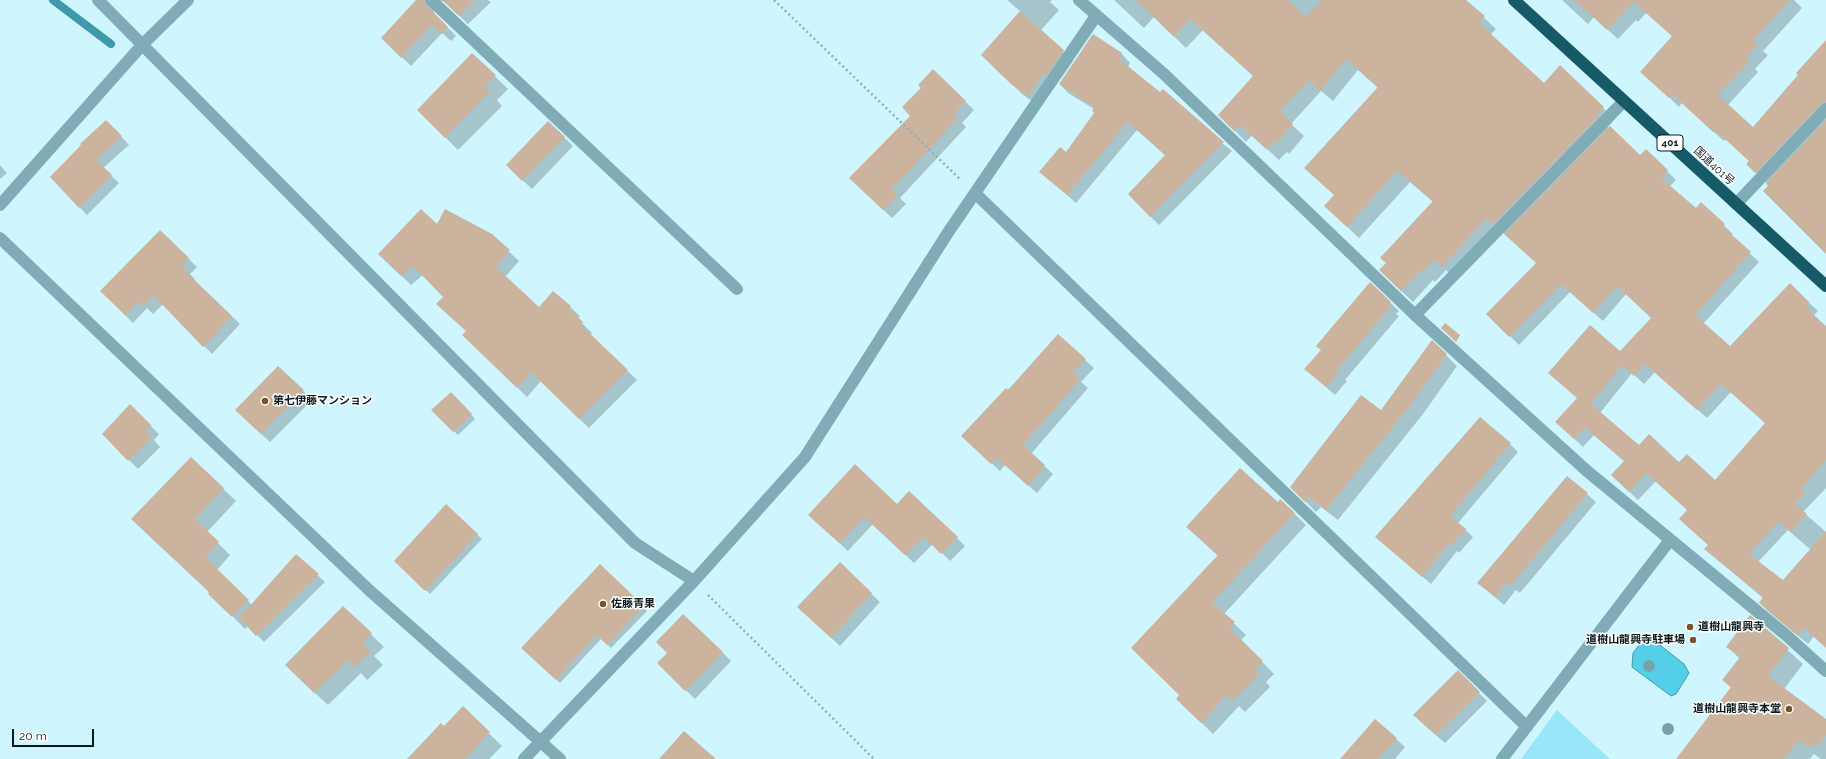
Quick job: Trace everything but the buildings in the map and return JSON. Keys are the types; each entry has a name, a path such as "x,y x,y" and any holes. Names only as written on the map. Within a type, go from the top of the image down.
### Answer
{"highway":[{"name":"国道401号","path":"1514,0 1826,286"}],"street":[{"path":"98,0 635,543 694,581"},
{"path":"0,205 143,44 188,0"},
{"path":"430,0 737,289"},
{"path":"1079,0 1164,74 1415,315 1587,471 1786,635 1826,671"},
{"path":"524,759 694,581 805,457 944,238 976,194 1096,16"},
{"path":"1415,315 1624,101"},
{"path":"1736,204 1826,109"},
{"path":"976,194 1527,727"},
{"path":"0,238 370,590 560,759"},
{"path":"1502,759 1670,540"}],"path":[{"path":"774,0 976,194"},
{"path":"694,581 874,759"}],"shaded area":[{"path":"1647,635 1684,664 1689,673 1676,694 1671,696 1632,667 1633,653"},
{"path":"1557,710 1610,759 1521,759"}],"waterway":[{"path":"53,0 111,44"}],"place":[{"name":"第七伊藤マンション","path":"265,401"},
{"name":"佐藤青果","path":"603,604"},
{"name":"道樹山龍興寺","path":"1690,627"},
{"name":"道樹山龍興寺駐車場","path":"1693,640"},
{"name":"道樹山龍興寺本堂","path":"1789,709"}]}
